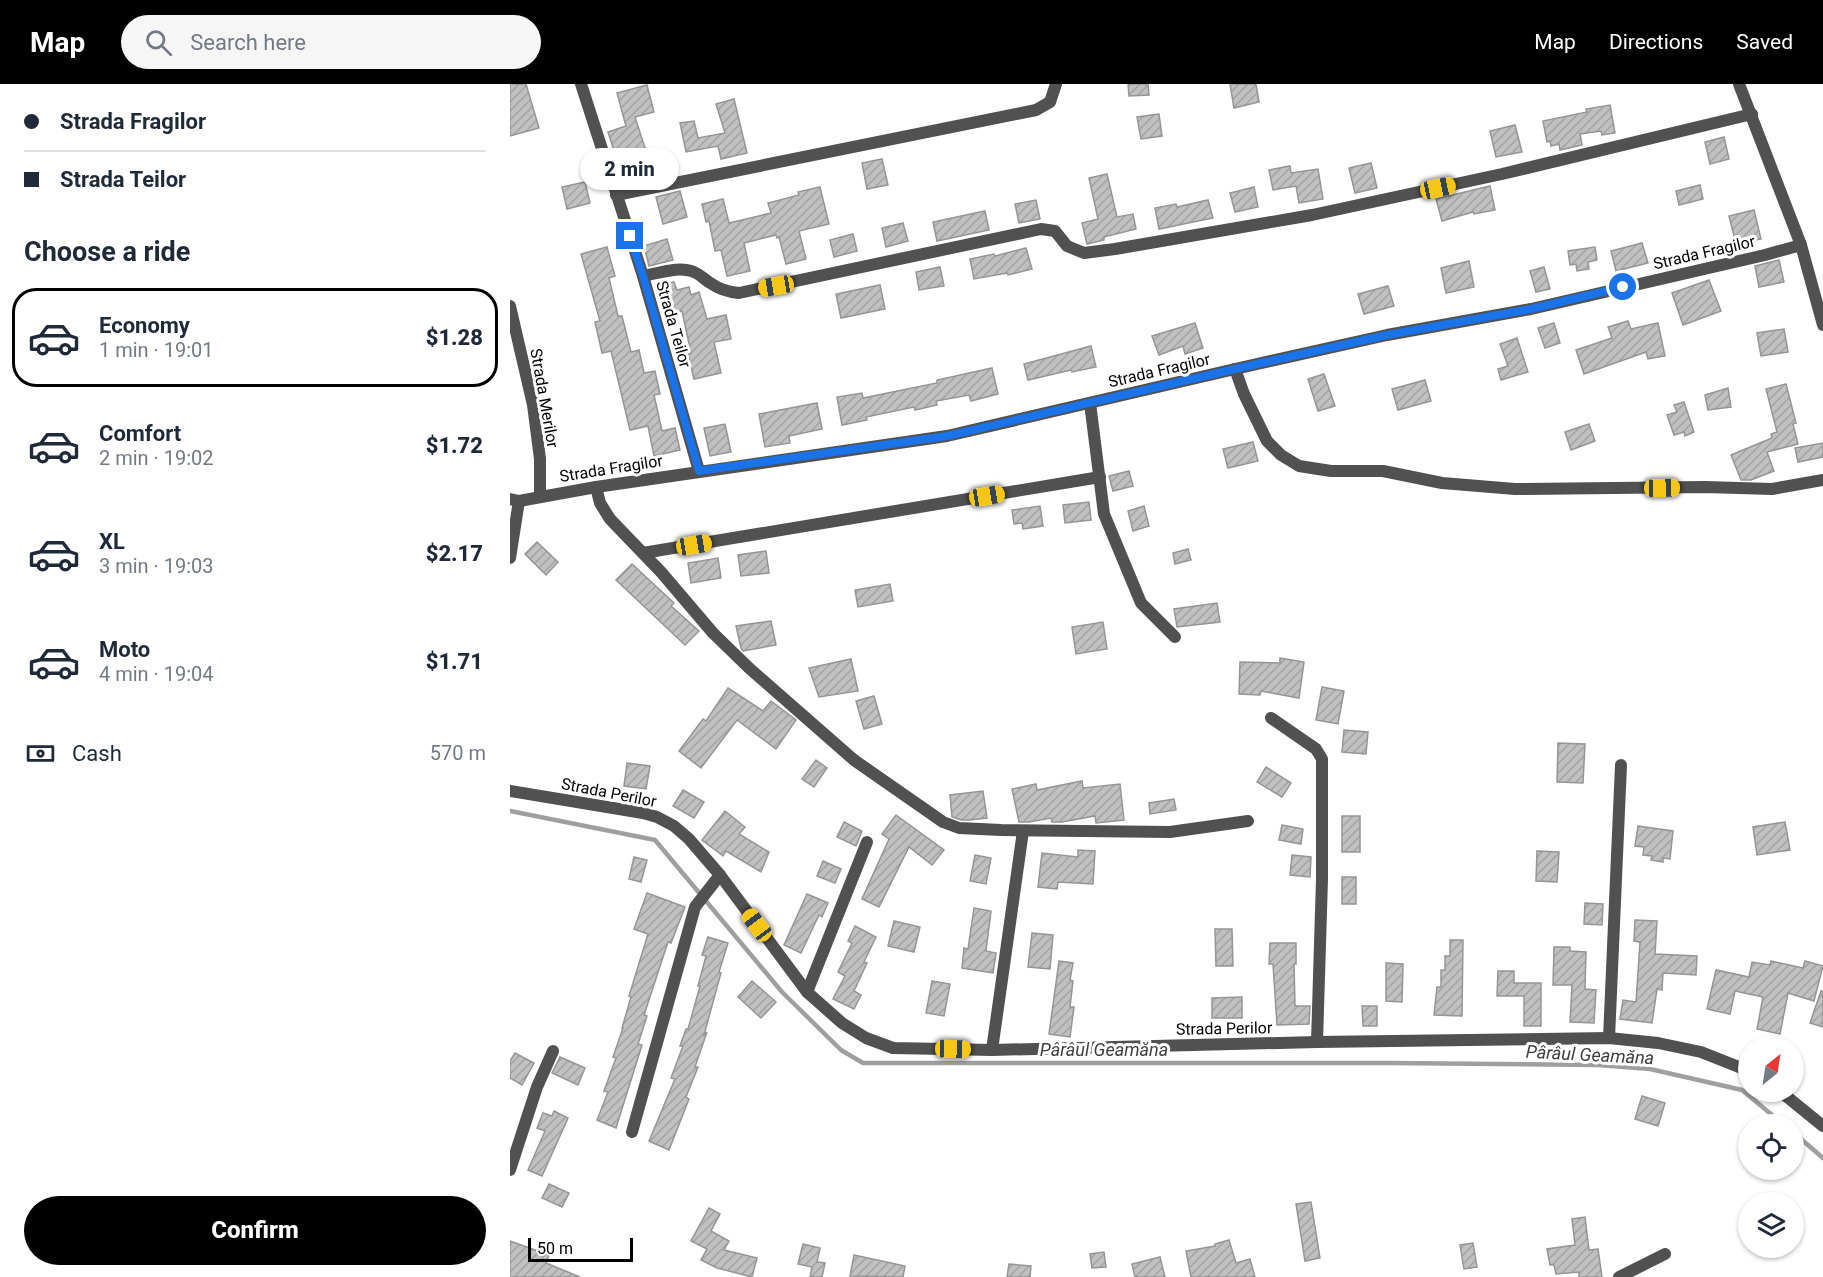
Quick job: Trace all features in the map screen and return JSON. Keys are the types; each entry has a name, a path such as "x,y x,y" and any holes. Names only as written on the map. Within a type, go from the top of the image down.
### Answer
{"street":[{"name":"Strada Teilor","path":"581,84 643,276 699,471"},
{"path":"616,195 1036,110 1050,102 1056,84"},
{"path":"1739,84 1801,245 1823,325"},
{"path":"643,276 685,270 696,273 726,291 739,293 1041,229 1055,231 1067,246 1084,253 1114,249 1312,215 1502,174 1752,114"},
{"name":"Strada Fragilor","path":"515,500 947,436 1387,335 1531,309 1801,245"},
{"name":"Strada Merilor","path":"510,306 533,405 540,459 540,496"},
{"path":"1235,369 1244,394 1267,441 1281,455 1299,466 1331,471 1383,471 1442,483 1515,489 1705,487 1772,489 1823,480"},
{"path":"1090,403 1104,513 1142,603 1175,637"},
{"path":"643,553 1100,477"},
{"path":"596,487 600,503 610,519 713,633 749,668 869,772 951,825 959,828 1023,831 1170,832 1248,821"},
{"path":"510,558 515,500"},
{"path":"1271,718 1316,749 1322,759 1322,879 1317,1042"},
{"path":"1609,1038 1621,765"},
{"name":"Strada Perilor","path":"510,791 643,813 674,826 689,839 720,875 807,992 842,1023 866,1038 893,1048 992,1050 1609,1038 1658,1043 1701,1052 1738,1067"},
{"path":"992,1050 1023,831"},
{"path":"807,992 867,843"},
{"path":"632,1132 695,908 720,875"},
{"path":"510,1170 537,1087 553,1051"},
{"path":"1793,1102 1823,1126"},
{"path":"1619,1277 1665,1254"}],"building":[{"path":"510,84 526,84 539,128 510,136"},
{"path":"1128,84 1148,84 1149,95 1129,96"},
{"path":"1230,84 1256,84 1259,102 1234,108"},
{"path":"647,85 654,112 635,117 647,154 618,163 608,132 626,126 617,93"},
{"path":"734,99 747,153 721,159 718,146 686,152 680,123 694,121 698,138 725,133 716,104"},
{"path":"1610,105 1615,133 1602,135 1601,131 1580,134 1582,145 1560,150 1559,144 1551,146 1550,141 1547,142 1543,121"},
{"path":"1159,114 1162,136 1141,139 1137,117"},
{"path":"1515,125 1522,152 1496,157 1490,131"},
{"path":"1724,137 1729,159 1710,164 1705,142"},
{"path":"882,159 888,185 867,189 862,163"},
{"path":"1371,163 1377,188 1355,193 1349,168"},
{"path":"1290,166 1291,173 1318,169 1323,199 1299,203 1296,186 1273,190 1269,170"},
{"path":"1107,174 1117,217 1133,214 1136,229 1087,244 1082,223 1098,219 1089,178"},
{"path":"585,182 590,203 567,209 562,187"},
{"path":"1700,185 1703,199 1679,205 1676,191"},
{"path":"1490,186 1495,210 1474,214 1473,212 1442,221 1436,199"},
{"path":"820,187 829,224 799,231 806,259 786,264 779,237 777,238 776,235 744,243 750,271 727,276 721,250 715,251 709,221 706,222 702,204 723,199 729,223 771,213 768,203"},
{"path":"1254,187 1258,207 1235,212 1230,193"},
{"path":"680,191 687,217 663,224 656,197"},
{"path":"1036,200 1040,219 1019,223 1015,204"},
{"path":"1208,200 1213,218 1159,229 1155,208 1176,204 1177,207"},
{"path":"1754,210 1761,239 1736,244 1729,216"},
{"path":"985,211 989,230 937,241 933,222"},
{"path":"903,223 908,241 886,247 882,228"},
{"path":"853,234 857,251 834,257 830,240"},
{"path":"667,239 673,260 649,266 644,246"},
{"path":"1642,243 1648,263 1616,271 1611,251"},
{"path":"607,247 615,276 609,278 618,316 622,316 631,352 639,350 644,373 655,371 660,394 654,395 662,431 675,428 680,450 654,456 648,426 630,430 611,351 602,353 595,322 600,321 581,254"},
{"path":"1595,247 1597,260 1588,262 1589,269 1577,271 1576,264 1570,265 1568,251"},
{"path":"1026,248 1032,269 1008,275 1007,273 974,279 970,259 994,254 995,256"},
{"path":"1779,260 1784,282 1759,287 1755,266"},
{"path":"1469,261 1474,287 1446,293 1441,268"},
{"path":"940,267 944,286 919,290 916,272"},
{"path":"1544,267 1550,289 1536,292 1530,271"},
{"path":"1709,280 1721,311 1683,325 1672,293"},
{"path":"674,282 677,290 689,287 691,295 699,292 707,319 726,315 731,339 714,342 721,373 694,379 682,311 671,314 663,285"},
{"path":"880,285 885,309 841,318 836,294"},
{"path":"1388,286 1394,306 1364,314 1358,294"},
{"path":"1628,321 1631,329 1658,323 1665,356 1648,359 1646,352 1584,374 1576,350 1612,338 1608,327"},
{"path":"1195,323 1203,348 1185,354 1183,346 1159,355 1152,336"},
{"path":"1554,323 1560,343 1545,348 1538,328"},
{"path":"1784,329 1788,352 1761,356 1757,333"},
{"path":"1517,338 1528,372 1501,380 1498,369 1508,366 1500,344"},
{"path":"1091,346 1096,367 1028,380 1024,364"},
{"path":"992,368 998,394 971,401 969,395 936,401 937,405 915,410 914,407 866,417 867,420 842,425 837,397 862,393 863,398 937,383 937,380"},
{"path":"1324,374 1335,406 1318,411 1308,379"},
{"path":"1425,380 1431,401 1398,410 1392,389"},
{"path":"1786,384 1796,423 1793,424 1798,444 1767,452 1774,471 1751,480 1741,480 1731,455 1772,438 1771,434 1777,432 1766,389"},
{"path":"1728,388 1731,407 1708,410 1705,395"},
{"path":"1684,402 1694,432 1685,436 1684,432 1674,435 1667,415 1677,412 1674,405"},
{"path":"817,403 822,429 789,436 790,443 765,447 759,414"},
{"path":"725,424 731,452 710,456 704,428"},
{"path":"1589,424 1595,441 1571,450 1565,432"},
{"path":"1253,442 1258,461 1228,468 1223,449"},
{"path":"1823,443 1823,457 1798,462 1795,448"},
{"path":"1129,471 1133,486 1113,491 1109,476"},
{"path":"1089,502 1091,520 1065,523 1063,505"},
{"path":"1040,506 1043,526 1023,529 1022,523 1014,524 1012,510"},
{"path":"1144,506 1149,526 1133,531 1128,511"},
{"path":"537,542 558,562 546,575 525,554"},
{"path":"1188,549 1191,560 1175,564 1173,553"},
{"path":"766,551 769,573 741,576 738,555"},
{"path":"718,558 721,578 691,583 688,563"},
{"path":"632,564 674,603 671,606 699,631 685,645 616,580"},
{"path":"890,584 893,601 858,607 855,590"},
{"path":"1217,603 1220,622 1177,627 1174,609"},
{"path":"771,621 776,645 743,651 736,626"},
{"path":"1103,622 1107,649 1076,654 1072,627"},
{"path":"1280,658 1304,662 1299,698 1261,691 1260,695 1239,694 1240,662 1280,663"},
{"path":"851,659 858,691 819,697 809,668"},
{"path":"1322,687 1344,691 1338,724 1316,720"},
{"path":"728,688 763,711 771,701 796,720 776,749 737,720 701,768 679,751 703,719 706,721"},
{"path":"874,696 882,724 864,729 856,701"},
{"path":"1344,730 1368,732 1366,754 1342,752"},
{"path":"1558,743 1585,744 1583,783 1557,782"},
{"path":"816,760 827,768 814,787 802,779"},
{"path":"627,763 650,766 646,789 624,786"},
{"path":"1266,767 1291,783 1282,797 1257,782"},
{"path":"1082,781 1083,788 1120,784 1124,820 1096,823 1095,816 1062,822 1052,822 1051,818 1019,822 1012,789 1036,784 1037,790"},
{"path":"683,790 704,802 694,818 673,806"},
{"path":"983,791 987,818 961,820 952,817 950,795"},
{"path":"1174,799 1176,810 1150,814 1149,803"},
{"path":"725,811 745,827 739,834 769,852 761,872 726,851 723,856 702,840"},
{"path":"896,815 944,850 932,865 909,847 879,907 862,899 889,839 882,834"},
{"path":"1342,816 1360,816 1360,852 1342,852"},
{"path":"844,822 862,831 856,846 837,837"},
{"path":"1785,822 1790,850 1757,855 1753,827"},
{"path":"1282,825 1303,829 1301,844 1279,840"},
{"path":"1638,826 1673,831 1670,859 1663,858 1663,862 1651,860 1652,856 1643,855 1644,847 1635,846"},
{"path":"1078,850 1095,851 1093,884 1058,882 1057,889 1038,887 1042,853 1078,857"},
{"path":"1537,851 1559,852 1557,882 1536,881"},
{"path":"975,855 991,858 986,884 970,881"},
{"path":"1292,855 1311,857 1310,877 1290,875"},
{"path":"634,857 647,860 641,882 629,879"},
{"path":"823,861 841,869 835,883 817,876"},
{"path":"1342,877 1356,877 1356,904 1342,904"},
{"path":"647,893 685,907 671,943 668,942 644,1015 647,1016 638,1044 642,1045 616,1128 597,1120 608,1092 604,1091 616,1058 613,1057 648,934 634,929"},
{"path":"807,894 828,903 822,917 819,915 801,953 784,945"},
{"path":"1585,903 1603,904 1602,925 1584,924"},
{"path":"974,908 991,911 986,951 996,953 993,973 962,968 964,948 968,949"},
{"path":"1635,920 1657,921 1655,954 1697,956 1696,975 1663,973 1662,990 1657,989 1652,1023 1620,1019 1623,1000 1636,1002 1640,942 1634,941"},
{"path":"894,921 920,927 914,952 888,946"},
{"path":"855,926 876,937 854,991 861,995 854,1009 833,999 845,976 838,972 852,943 848,941"},
{"path":"1215,929 1232,929 1233,966 1216,966"},
{"path":"1032,933 1053,935 1050,969 1028,967"},
{"path":"708,937 728,943 704,1035 707,1032 695,1067 698,1067 686,1097 689,1099 669,1150 649,1141 675,1079 671,1078 683,1046 680,1046 686,1029 688,1029 700,986 698,986 706,956 702,955"},
{"path":"1450,940 1463,940 1462,1016 1434,1015 1437,987 1441,987 1441,970 1445,970 1445,956 1450,956"},
{"path":"1270,943 1296,943 1295,1006 1310,1006 1309,1024 1277,1025 1273,964 1269,964"},
{"path":"1554,947 1570,947 1570,951 1586,952 1585,989 1596,990 1594,1023 1570,1022 1572,985 1553,985"},
{"path":"1059,961 1073,963 1070,980 1073,981 1070,1007 1074,1007 1070,1037 1049,1034"},
{"path":"1771,961 1803,968 1805,961 1823,966 1814,1001 1788,993 1780,1034 1757,1029 1763,997 1735,991 1730,1014 1707,1009 1716,970 1749,977 1752,962 1770,965"},
{"path":"1386,963 1403,964 1402,1002 1386,1001"},
{"path":"1498,971 1514,971 1514,983 1541,983 1541,1026 1524,1026 1524,996 1497,996"},
{"path":"752,981 776,1002 761,1018 738,997"},
{"path":"932,981 950,984 944,1016 926,1013"},
{"path":"1821,991 1823,991 1823,1027 1810,1023"},
{"path":"1242,997 1242,1018 1212,1018 1212,998"},
{"path":"1362,1006 1377,1006 1377,1026 1363,1026"},
{"path":"515,1053 534,1063 522,1085 510,1078 510,1061"},
{"path":"560,1057 585,1068 578,1085 552,1073"},
{"path":"1642,1096 1665,1103 1658,1126 1635,1119"},
{"path":"554,1111 568,1118 542,1176 528,1170 545,1131 537,1128 543,1113 552,1116"},
{"path":"549,1184 569,1193 562,1207 542,1198"},
{"path":"1311,1202 1320,1258 1305,1261 1296,1204"},
{"path":"709,1208 720,1214 711,1231 729,1241 724,1250 757,1258 752,1277 717,1268 701,1260 707,1249 691,1241"},
{"path":"1585,1217 1589,1250 1598,1249 1602,1277 1579,1277 1579,1272 1556,1274 1554,1265 1550,1265 1547,1249 1575,1245 1572,1219"},
{"path":"1229,1240 1236,1263 1250,1259 1255,1277 1191,1277 1186,1251 1215,1246 1215,1244"},
{"path":"510,1241 549,1255 546,1263 580,1277 510,1277"},
{"path":"1473,1243 1477,1267 1464,1269 1460,1245"},
{"path":"803,1244 820,1248 817,1262 825,1263 822,1277 810,1277 812,1267 798,1264"},
{"path":"1104,1252 1106,1267 1092,1268 1090,1254"},
{"path":"854,1255 905,1266 903,1277 850,1276"},
{"path":"1160,1257 1165,1277 1135,1277 1132,1264"},
{"path":"1009,1264 1031,1266 1030,1277 1007,1277"}],"waterway":[{"name":"Pârâul Geamăna","path":"510,811 655,840 782,992 841,1050 863,1063 1598,1065 1650,1069 1742,1090 1771,1114"},
{"name":"Pârâul Geamăna","path":"1804,1142 1823,1158"}],"route":[{"path":"630,236 699,471 947,436 1387,335 1531,309 1623,287"}]}
